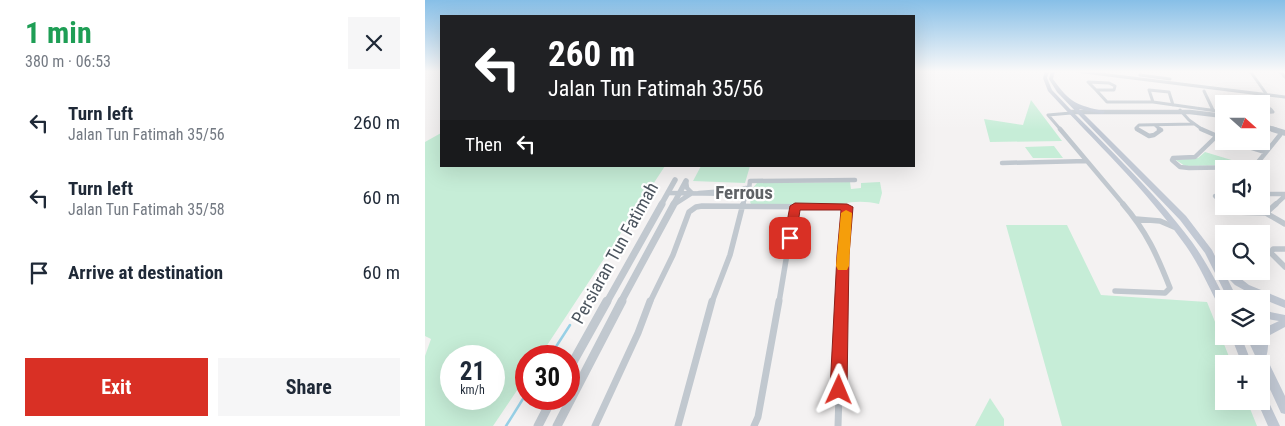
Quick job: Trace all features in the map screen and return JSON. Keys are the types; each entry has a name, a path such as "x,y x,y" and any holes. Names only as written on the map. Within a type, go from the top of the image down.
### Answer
{"main road":[{"path":"1054,91 1159,205 1181,232 1216,290"},
{"path":"1059,91 1075,113 1094,127 1183,218 1215,259"},
{"path":"1067,100 1084,109 1103,113"},
{"path":"1094,127 1092,120 1095,116 1103,113"},
{"path":"1209,252 1228,290"},
{"path":"1235,280 1258,294 1285,304"},
{"path":"1270,302 1285,304"},
{"path":"1270,316 1285,318"},
{"path":"1262,355 1261,342 1266,332 1285,323"},
{"path":"1270,378 1285,409"},
{"path":"1266,410 1273,426"}],"street":[{"path":"1095,91 1104,101 1116,103 1153,102 1213,110"},
{"path":"1149,91 1153,102"},
{"path":"1165,91 1169,92 1173,105 1172,108 1176,113 1215,136"},
{"path":"1204,91 1213,110"},
{"path":"1238,91 1267,95"},
{"path":"1264,91 1267,95"},
{"path":"1270,95 1285,97"},
{"path":"1173,105 1193,124"},
{"path":"1115,291 1165,293 1170,288 1155,249 1135,219 1048,115 1054,112 1182,112 1215,115"},
{"path":"1155,125 1161,130 1153,136 1145,136 1136,128 1139,125 1193,124"},
{"path":"1259,160 1283,134 1270,129"},
{"path":"1215,138 1195,157 1173,158 1172,160 1183,167 1215,168"},
{"path":"1259,150 1265,152"},
{"path":"1002,163 1087,161"},
{"name":"Persiaran Tun Fatimah","path":"580,349 675,180"},
{"path":"678,426 715,290 730,255 745,197 752,193 749,189 750,180 855,180"},
{"path":"686,181 687,188 692,193"},
{"name":"Persiaran Tun Fatimah","path":"557,426 573,392 686,181"},
{"path":"668,193 699,193 715,196 749,189"},
{"path":"738,192 745,197"},
{"path":"673,205 692,193"},
{"path":"1270,194 1285,195"},
{"path":"1270,194 1277,196 1280,201"},
{"path":"1270,210 1285,195"},
{"path":"1154,219 1161,216 1159,205"},
{"path":"595,426 638,333 655,289 673,255 691,210 702,206 847,207 843,255 838,426"},
{"path":"754,426 758,417 771,334 788,254 795,206"},
{"path":"1269,215 1285,224"},
{"path":"1135,219 1154,219 1167,223 1181,232"},
{"path":"1285,249 1273,250 1271,253 1285,267"},
{"path":"538,426 546,410"}],"green space":[{"path":"1031,100 1062,141 990,142 984,119 1023,125"},
{"path":"440,134 440,167 664,167 547,345 515,345 515,393 505,408 505,345 440,345 440,410 504,410 493,426 425,426 425,356 431,339 425,336 425,142"},
{"path":"1054,146 1063,158 1033,158 1025,147"},
{"path":"1205,152 1231,160 1215,160 1215,166 1185,166 1176,160 1198,158"},
{"path":"700,167 750,167 745,183 693,181"},
{"path":"850,182 851,189 861,188 861,183 880,182 882,193 879,204 851,202 842,204 751,204 750,202 755,192 753,188 757,183"},
{"path":"1006,225 1067,225 1101,295 1207,302 1215,322 1215,345 1224,345 1228,355 1215,355 1215,410 1251,410 1257,426 1062,426"},
{"path":"990,398 1004,419 1004,426 975,426"}],"waterway":[{"path":"557,345 570,325"},
{"path":"506,426 516,410"}],"slow traffic":[{"path":"843,266 846,213"}],"district":[{"name":"Ferrous","path":"744,192"}],"route":[{"path":"790,238 795,206 847,207 843,255 839,390"}]}
